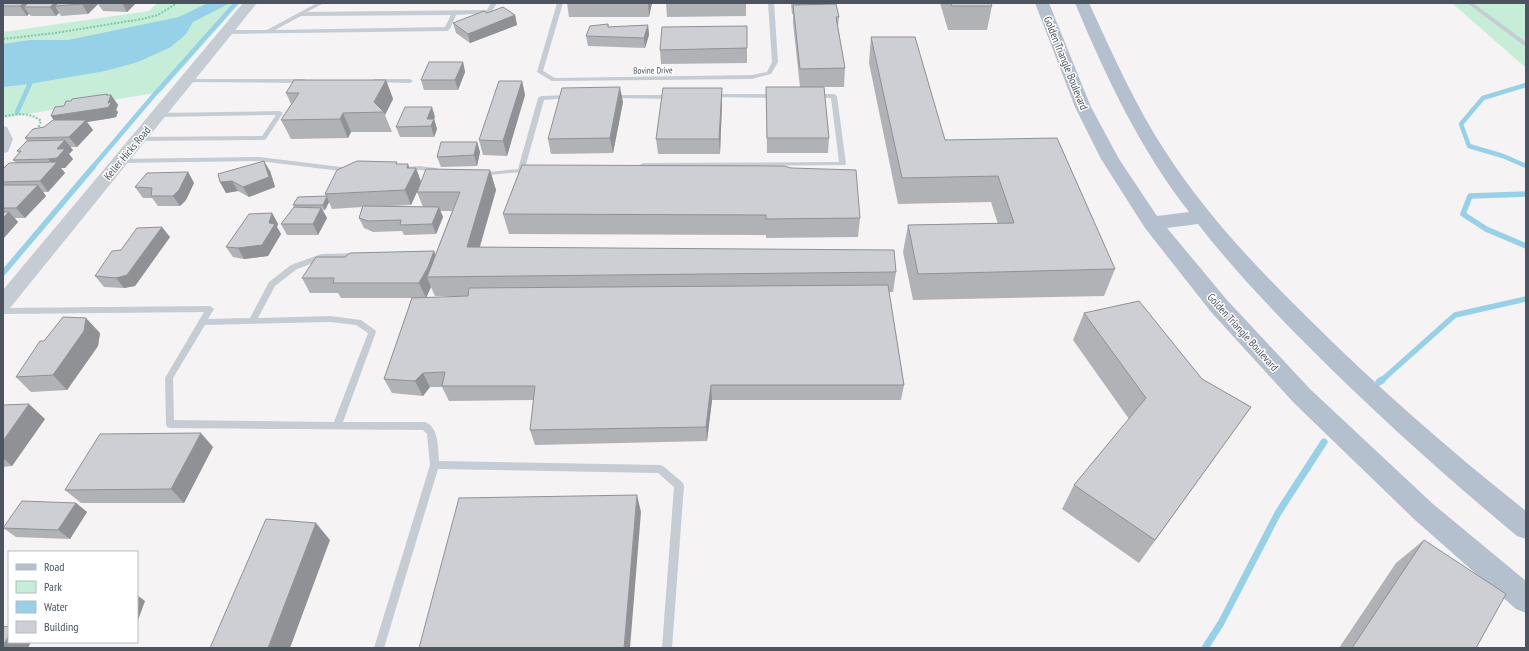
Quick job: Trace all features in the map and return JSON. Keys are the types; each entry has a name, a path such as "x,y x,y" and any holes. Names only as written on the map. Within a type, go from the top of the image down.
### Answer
{"main road":[{"name":"Golden Triangle Boulevard","path":"1042,3 1083,107 1110,159 1152,223 1218,306 1302,396 1424,512 1526,599"},
{"path":"1082,3 1130,107 1159,156 1204,217 1271,295 1354,378 1473,485 1526,527"},
{"path":"1152,223 1204,217"}],"street":[{"name":"Keller Hicks Road","path":"3,303 250,3"},
{"path":"3,130 7,136 6,144 3,149"}],"lane":[{"path":"268,32 321,3"},
{"path":"300,14 490,12 494,3"},
{"name":"Bovine Drive","path":"560,3 540,72 554,80 752,77 769,73 775,62 771,3"},
{"path":"1470,3 1526,45"},
{"path":"226,32 447,29 454,13"},
{"path":"186,80 314,81"},
{"path":"370,81 410,81"},
{"path":"707,96 786,96"},
{"path":"638,165 843,164 834,96 810,96"},
{"path":"521,171 541,98 573,97"},
{"path":"604,97 684,97"},
{"path":"138,139 264,138 280,113 158,115"},
{"path":"120,161 259,160 306,164 356,171"},
{"path":"396,170 420,168 443,171"},
{"path":"475,175 483,176 536,169"},
{"path":"252,321 272,284 294,267 321,257 367,256"},
{"path":"3,311 210,310 169,378 170,424 425,426 431,433 435,465 379,648"},
{"path":"202,322 330,319 358,322 372,332 337,425"},
{"path":"435,465 660,469 679,485 667,648"}],"path":[{"path":"3,39 55,33 142,19 158,14 177,3"},
{"path":"3,116 29,114 38,118 41,121 40,128 34,133"}],"green space":[{"path":"157,3 240,3 161,92 3,118 3,32 149,11"},
{"path":"1452,3 1526,3 1526,68"}],"water":[{"path":"208,3 230,3 193,22 186,34 171,47 138,62 105,71 3,87 3,44 30,40 68,40 179,17"}],"building":[{"path":"3,3 24,3 20,6 3,6"},
{"path":"28,3 54,3 50,7 24,7"},
{"path":"58,3 83,3 55,6"},
{"path":"951,3 991,3 992,6 952,6"},
{"path":"836,4 839,17 836,17 845,68 800,69 793,5"},
{"path":"503,7 515,15 468,34 453,23 484,11 487,13"},
{"path":"608,24 608,27 648,25 644,38 586,36 590,26"},
{"path":"747,26 747,48 660,50 662,27"},
{"path":"871,37 915,37 945,140 1057,138 1115,269 918,274 908,225 1014,223 998,176 902,178"},
{"path":"429,62 463,62 455,80 421,80"},
{"path":"294,80 386,80 374,102 384,112 343,113 340,119 281,120 299,93 286,93"},
{"path":"499,81 522,81 503,141 479,140"},
{"path":"620,87 610,138 548,139 562,88"},
{"path":"766,87 824,87 829,138 767,138"},
{"path":"663,88 722,88 719,139 656,139"},
{"path":"107,94 106,95 111,95 108,103 111,102 109,107 51,116 55,107 64,106 66,101"},
{"path":"405,107 432,107 427,119 434,119 431,126 396,127"},
{"path":"53,120 86,120 69,137 25,138 33,129 44,127"},
{"path":"65,140 57,149 65,149 57,158 13,160 21,151 17,151 27,141"},
{"path":"441,142 477,142 474,155 437,157"},
{"path":"264,161 269,177 243,187 232,181 220,182 218,174"},
{"path":"357,161 397,162 396,164 408,164 407,168 416,168 405,190 325,194 337,170"},
{"path":"57,162 40,181 3,182 3,169 9,163"},
{"path":"522,165 784,166 791,168 856,170 860,218 766,219 766,215 503,214"},
{"path":"426,169 490,170 467,247 894,250 896,272 427,277 460,192 417,192"},
{"path":"188,172 179,190 173,196 151,196 152,188 135,187 147,173"},
{"path":"3,185 38,185 16,208 3,208"},
{"path":"327,196 323,205 293,205 298,197"},
{"path":"363,206 439,207 432,224 400,225 401,220 368,221 359,218"},
{"path":"294,207 321,208 313,224 281,224"},
{"path":"3,212 9,212 3,218"},
{"path":"272,213 269,223 275,224 262,245 238,248 226,247 249,214"},
{"path":"162,227 127,275 116,278 95,276 112,251 121,250 137,228"},
{"path":"434,251 428,267 419,283 333,283 334,278 302,278 316,257 345,257 350,253"},
{"path":"888,285 904,385 711,385 706,427 530,430 535,386 442,386 445,372 423,373 415,381 384,379 412,298 468,296 469,288"},
{"path":"1139,301 1202,379 1251,407 1155,540 1074,485 1146,398 1084,313"},
{"path":"63,317 86,318 84,331 53,375 16,377 40,341 44,341"},
{"path":"29,404 3,441 3,405"},
{"path":"201,433 171,489 65,490 100,434"},
{"path":"637,495 624,648 419,648 459,498"},
{"path":"22,501 76,503 58,530 3,528"},
{"path":"266,519 316,523 268,648 210,648"},
{"path":"1424,540 1506,594 1476,648 1352,648"},
{"path":"8,626 8,637 3,646 3,627"}],"waterway":[{"path":"92,168 154,95 236,3"},
{"path":"17,112 32,79"},
{"path":"1526,85 1483,98 1461,124 1469,146 1503,156 1526,166"},
{"path":"3,273 93,167"},
{"path":"1526,194 1470,196 1463,214 1486,229 1526,246"},
{"path":"1381,381 1455,315 1526,299"},
{"path":"1205,648 1221,623 1278,513 1324,442"}]}
